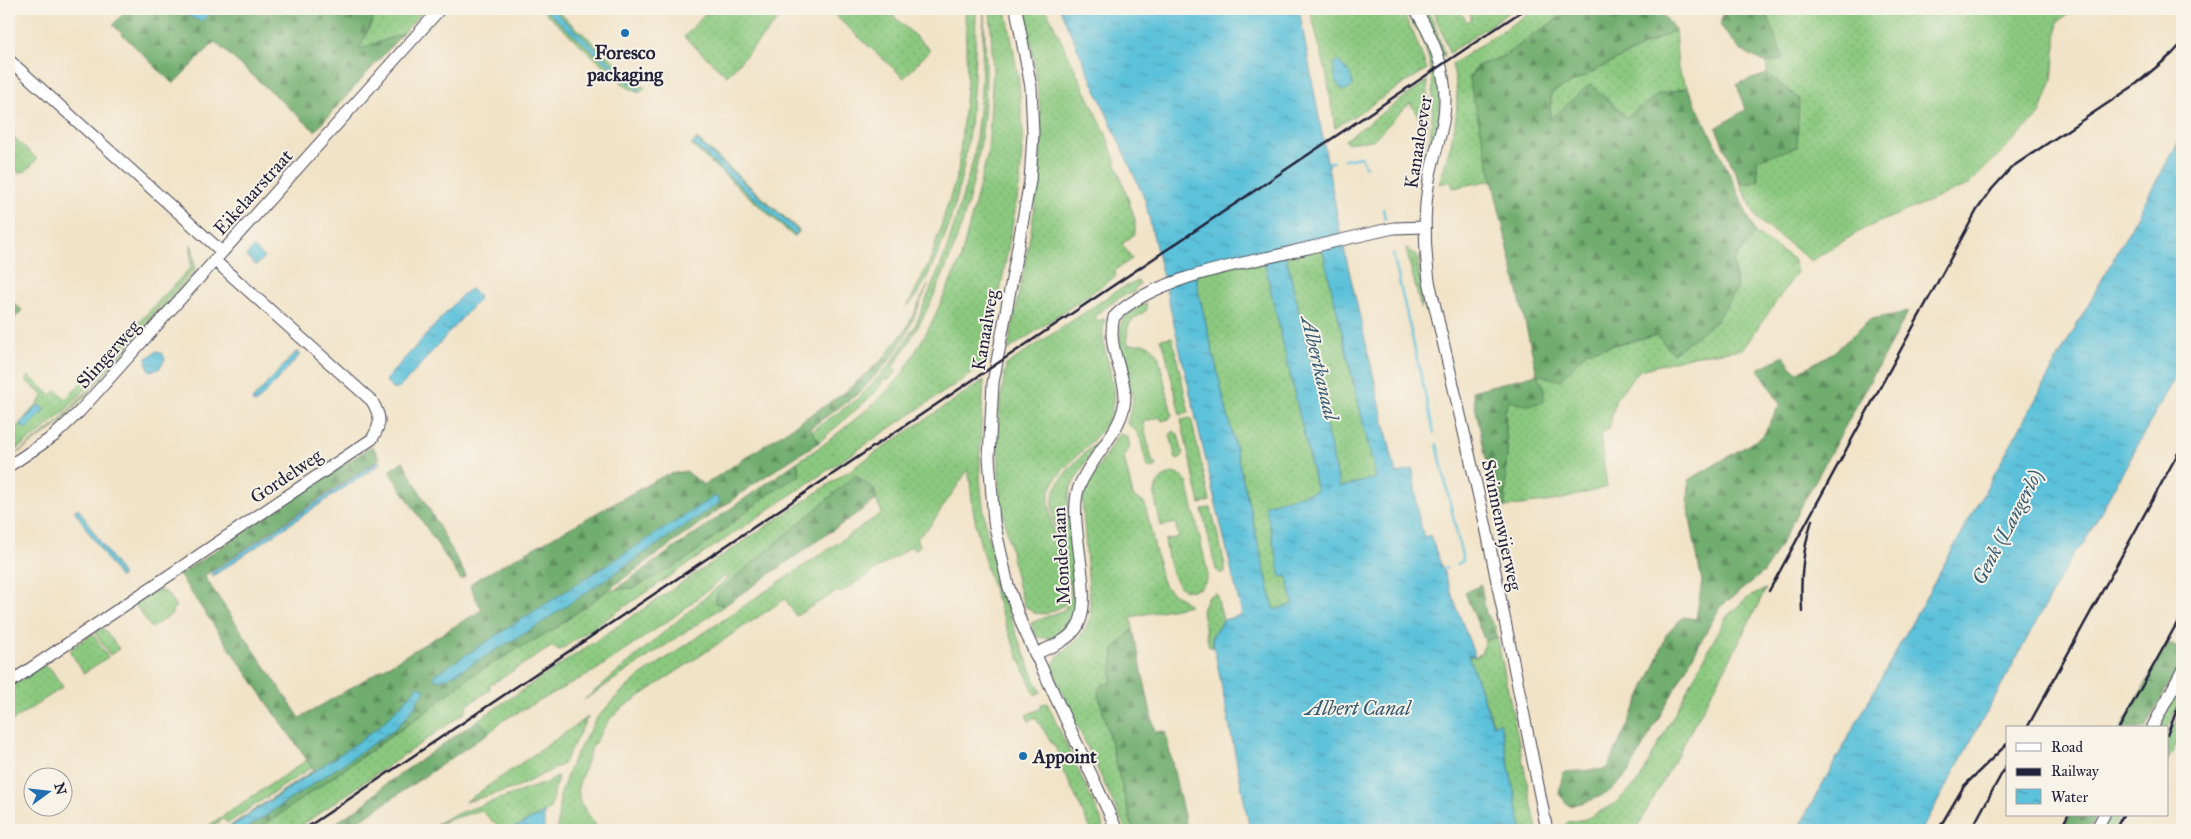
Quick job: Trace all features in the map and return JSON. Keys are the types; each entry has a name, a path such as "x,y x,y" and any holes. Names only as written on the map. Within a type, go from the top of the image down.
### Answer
{"street":[{"name":"Eikelaarstraat","path":"9,60 218,256 440,9"},
{"name":"Kanaalweg","path":"1016,9 1031,88 1033,134 1030,181 993,384 989,456 994,522 1008,585 1035,654"},
{"name":"Kanaaloever","path":"1415,9 1436,48 1444,77 1446,101 1442,130 1430,171 1424,227"},
{"name":"Mondeolaan","path":"1035,654 1064,640 1076,630 1084,607 1075,501 1080,484 1118,423 1124,406 1124,391 1111,338 1114,317 1132,302 1179,281 1209,271 1394,228 1424,227"},
{"name":"Swinnenwijerweg","path":"1424,227 1429,282 1486,527 1547,830"},
{"name":"Slingerweg","path":"9,466 54,436 80,411 218,256"},
{"name":"Gordelweg","path":"9,683 372,439 378,428 380,415 372,401 218,256"},
{"path":"1035,654 1114,827"},
{"path":"2153,726 2182,671"},
{"path":"2096,830 2103,816"}],"green space":[{"path":"127,9 378,9 359,49 402,34 315,131 215,42 173,84 113,25"},
{"path":"378,9 425,9 402,34 358,50"},
{"path":"541,9 555,9 645,88 640,93 627,87"},
{"path":"709,9 788,9 727,76 684,37"},
{"path":"828,9 886,9 930,50 904,78"},
{"path":"965,9 976,9 972,108 962,175 944,238 923,284 907,307 930,261 958,172 967,81"},
{"path":"984,9 986,73 979,150 972,189 961,227 947,264 932,300 893,367 897,371 888,381 884,379 876,392 819,442 812,431 860,397 890,365 915,326 946,252 974,157 981,92"},
{"path":"990,9 1006,9 1019,82 1023,133 1020,183 987,363 560,650 551,647 490,685 489,691 467,705 466,712 295,830 257,830 423,714 470,676 554,629 608,590 634,588 769,494 800,475 797,462 823,445 874,404 902,375 930,326 960,261 988,153 993,69"},
{"path":"1024,9 1046,9 1106,134 1135,219 1135,234 1122,244 1132,259 1115,270 1116,276 1008,350 1029,244 1040,163 1041,136 1036,72"},
{"path":"1310,9 1400,9 1413,32 1427,69 1335,128 1327,76"},
{"path":"1404,9 1410,9 1430,48 1440,90 1438,127 1424,180 1432,122 1431,70 1424,45"},
{"path":"1420,9 1426,9 1434,23 1445,56 1443,57"},
{"path":"1431,9 1459,9 1467,22 1472,18 1467,9 1514,9 1449,53 1441,29"},
{"path":"1535,9 1572,9 1502,57 1477,66 1469,79 1493,180 1453,188 1451,181 1439,184 1452,139 1457,110 1457,96 1452,64"},
{"path":"1572,9 1659,9 1675,30 1551,93 1550,120 1590,84 1627,117 1659,94 1688,88 1733,181 1755,233 1733,262 1737,288 1715,322 1673,353 1657,335 1587,351 1560,381 1537,374 1469,79 1477,66 1502,57"},
{"path":"1735,9 1762,9 1766,12 1783,58 1767,63 1740,50 1720,25 1723,14"},
{"path":"1762,9 2077,9 2058,21 2052,80 2040,114 1968,185 1865,228 1811,261 1758,220 1740,184 1758,182 1757,160 1799,99 1767,74 1767,63 1783,59 1766,12"},
{"path":"1675,30 1678,70 1688,88 1659,94 1627,117 1550,121 1551,93"},
{"path":"1767,74 1799,99 1797,147 1757,160 1758,182 1740,184 1716,128 1745,110 1737,84"},
{"path":"1427,81 1429,102 1424,147 1422,124 1410,103 1373,140 1347,143 1345,140"},
{"path":"9,133 37,159 25,172 19,173 9,164"},
{"path":"697,139 800,231 794,237 691,145"},
{"path":"1755,233 1793,259 1797,272 1743,349 1693,356 1640,370 1616,398 1609,429 1600,435 1607,487 1560,500 1505,507 1507,448 1505,410 1510,400 1544,389 1537,374 1560,380 1587,351 1657,335 1673,353 1715,322 1737,288 1733,262"},
{"path":"1320,238 1376,478 1339,487 1284,247"},
{"path":"191,244 195,268 69,407 41,432 9,454 9,433 15,429 44,396 25,380 29,376 51,395 56,390 66,399 191,267"},
{"path":"1408,248 1417,260 1422,293 1421,309 1406,249"},
{"path":"1262,252 1317,491 1282,577 1287,576 1293,605 1274,610 1198,290 1195,269"},
{"path":"1421,254 1430,311 1426,313 1419,255"},
{"path":"196,270 198,272 58,425 9,459 58,423"},
{"path":"1138,281 1140,284 1134,289 1135,292 1122,296 1095,315 1096,321 1105,319 1103,336 1113,385 1113,404 1106,424 1060,474 1049,494 1052,521 1068,599 1063,606 1046,614 1034,613 1024,605 1018,586 1000,497 999,413 1006,365 1118,290"},
{"path":"928,285 907,333 889,361 883,359 906,329"},
{"path":"9,299 22,310 9,325"},
{"path":"1146,303 1147,310 1132,321 1128,327 1128,345 1149,345 1158,354 1172,415 1169,419 1162,421 1160,417 1143,422 1153,464 1156,464 1156,467 1152,469 1147,466 1137,432 1127,423 1133,401 1120,342 1122,322 1126,315"},
{"path":"1908,312 1775,554 1764,572 1720,607 1630,770 1617,785 1604,795 1569,806 1559,794 1563,772 1607,769 1656,663 1666,635 1683,617 1696,619 1702,582 1688,508 1689,480 1763,436 1780,404 1758,369 1784,356 1797,373 1834,352 1871,319"},
{"path":"1172,337 1189,413 1180,415 1165,350 1160,339"},
{"path":"883,359 889,361 859,393 810,428 819,442 761,479 554,629 470,676 423,714 257,830 224,830 314,770 179,575 372,446 380,458 204,576 300,718 482,610 470,586 474,581 665,475 686,471 704,485 844,393"},
{"path":"1537,374 1544,389 1544,401 1526,405 1510,400 1505,410 1507,448 1505,507 1497,511 1472,391"},
{"path":"984,380 980,469 986,523 1004,597 1030,669 1041,692 1035,695 1008,631 993,587 980,543 968,470 930,526 916,539 920,546 914,550 912,546 840,593 837,591 796,616 785,599 622,708 609,720 591,749 578,787 580,802 599,830 557,830 560,796 572,762 596,719 619,694 640,676 882,513 876,500 875,490 715,603 724,606 584,700 728,578 725,576 675,616 596,670 502,721 490,732 478,720"},
{"path":"1191,418 1210,501 1200,504 1181,420"},
{"path":"1173,431 1178,434 1183,455 1180,459 1176,459 1170,434"},
{"path":"1122,434 1128,438 1130,447 1124,457 1133,496 1145,504 1162,580 1165,587 1190,605 1131,617 1133,629 1114,649 1111,683 1098,692 1133,830 1126,830 1052,671 1055,661 1081,635 1090,617 1082,499 1084,492 1117,436"},
{"path":"1098,441 1071,487 1068,502 1077,599 1074,620 1071,626 1056,637 1043,638 1036,636 1031,623 1064,610 1071,597 1055,526 1053,500 1055,490 1068,470"},
{"path":"403,461 466,576 461,580 389,471"},
{"path":"797,462 800,475 769,494 687,559 634,588 616,589"},
{"path":"1173,473 1182,476 1187,482 1208,574 1203,585 1197,589 1188,590 1181,588 1176,582 1172,574 1165,540 1179,537 1175,523 1161,526 1157,510 1156,488 1164,477"},
{"path":"856,475 875,490 876,500 724,606 715,603 717,593"},
{"path":"1211,508 1225,565 1225,572 1220,573 1216,570 1202,509"},
{"path":"1481,585 1486,614 1496,628 1497,637 1485,641 1465,593"},
{"path":"1766,589 1727,665 1636,830 1610,830 1585,824 1579,830 1560,830 1568,822 1586,819 1614,804 1639,781 1726,617 1747,598"},
{"path":"154,590 166,592 176,607 171,610 173,613 151,628 135,604"},
{"path":"1216,593 1223,620 1212,637 1213,647 1209,647 1202,611 1207,597"},
{"path":"99,628 105,630 119,649 110,655 95,633"},
{"path":"1133,629 1155,732 1165,731 1187,830 1133,830 1098,692 1102,685 1111,683 1114,649"},
{"path":"92,633 108,657 84,673 70,652 71,649"},
{"path":"1497,637 1537,830 1522,830 1500,722 1494,725 1468,655 1475,657 1481,654 1485,641"},
{"path":"2168,643 2180,649 2181,662 2146,726 2122,726"},
{"path":"42,666 50,668 63,687 9,723 9,688"},
{"path":"2182,682 2179,700 2168,726 2158,726"},
{"path":"1047,703 1101,819 1103,830 1091,830 1060,767 1065,763 1035,717 1029,721 1026,715 1040,709 1042,704"},
{"path":"2182,709 2182,734 2168,760 2168,738"},
{"path":"588,717 563,764 516,788 465,802"},
{"path":"478,720 490,732 345,830 325,830 363,805 386,784"},
{"path":"307,760 312,767 228,823 223,819 209,830 202,830"},
{"path":"558,776 550,810 510,830 501,830 481,810 443,822 431,830 425,830 453,815 545,783"},
{"path":"2069,816 2096,816 2089,830 2061,830"},
{"path":"2108,816 2120,816 2113,830 2101,830"}],"water":[{"path":"184,9 213,9 202,21 190,17"},
{"path":"544,9 552,9 640,89 639,91"},
{"name":"Albert Canal","path":"1060,9 1299,9 1340,231 1396,474 1413,469 1418,515 1424,537 1430,535 1475,657 1468,655 1493,725 1500,722 1522,830 1250,830 1212,637 1223,620 1242,615 1145,200","holes":["1320,239 1376,478 1340,487 1284,248","1262,252 1317,491 1265,505 1281,577 1287,576 1293,604 1274,610 1198,290 1195,269"]},
{"path":"1338,61 1350,74 1353,85 1350,89 1343,91 1336,82 1333,64"},
{"name":"Genk (Langerlo)","path":"2182,135 2182,364 2082,546 2074,553 1922,830 1797,830"},
{"path":"696,140 798,231 795,235 693,144"},
{"path":"253,248 264,257 257,265 246,256"},
{"path":"471,289 478,295 478,300 406,381 398,389 392,389 386,381 389,376 463,294"},
{"path":"157,351 162,353 165,359 159,369 150,371 146,362 147,358"},
{"path":"296,352 299,352 299,356 257,402 253,403 252,400"},
{"path":"37,406 42,406 45,409 27,429 21,426 22,422"},
{"path":"378,461 381,463 213,576 211,573"},
{"path":"715,496 720,502 532,629 448,678 436,680 433,676"},
{"path":"78,508 122,574 122,577 119,577 76,513 75,510"},
{"path":"419,686 425,690 409,714 395,729 244,830 226,830 381,725"},
{"path":"544,813 544,830 510,830"}],"waterway":[{"path":"1344,160 1361,157 1366,167"},
{"path":"1328,163 1333,162"},
{"path":"1383,209 1385,219"},
{"path":"1393,254 1434,433"},
{"path":"1437,444 1463,561 1457,564"}],"railway":[{"path":"303,830 1525,9"},
{"path":"1769,591 1977,210 1992,189 2012,167 2135,85 2172,54 2182,43"},
{"path":"2028,726 2182,446"},
{"path":"1802,611 1803,565 1806,542 1812,520"},
{"path":"2120,726 2182,614"},
{"path":"2168,732 2182,697"},
{"path":"1938,830 1964,786 2006,745"},
{"path":"1971,830 2006,766"},
{"path":"2060,830 2067,816"},
{"path":"2115,830 2122,816"}],"place":[{"name":"Foresco packaging","path":"625,33"},
{"name":"Appoint","path":"1023,756"}],"water label":[{"name":"Albertkanaal","path":"1320,368"}]}
